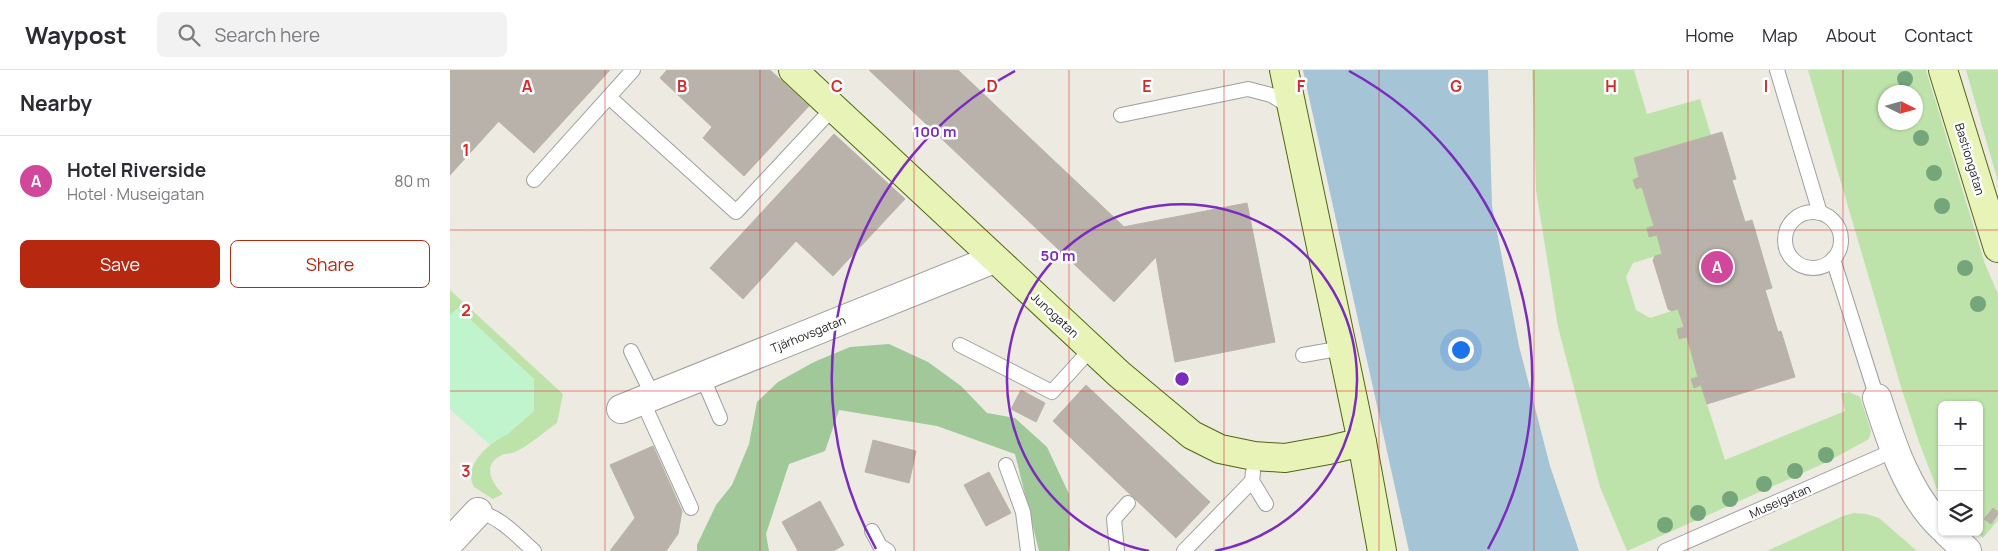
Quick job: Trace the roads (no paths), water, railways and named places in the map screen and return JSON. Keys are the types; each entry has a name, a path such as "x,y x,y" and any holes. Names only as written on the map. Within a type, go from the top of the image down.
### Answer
{"street":[{"name":"Junogatan","path":"793,70 1118,374 1192,435 1253,469 1285,458 1362,442"},
{"path":"1284,70 1343,348 1382,551"},
{"name":"Bastiongatan","path":"1944,70 1988,221 1998,248"},
{"name":"Tjärhovsgatan","path":"639,402 994,259"},
{"path":"1877,398 1907,479 1938,523"},
{"path":"450,542 478,512"},
{"path":"1952,536 1967,551"}],"lane":[{"path":"534,180 633,70"},
{"path":"1777,70 1820,213"},
{"path":"1121,115 1248,89 1271,95 1292,109"},
{"path":"609,97 736,212 834,107"},
{"path":"1810,212 1820,213 1828,217 1840,232 1838,251 1833,259 1826,265 1816,268 1798,264 1790,257 1786,248 1785,238 1793,221 1801,215 1810,212"},
{"path":"1833,259 1877,398"},
{"path":"960,345 1052,392 1091,349"},
{"path":"1304,355 1343,348"},
{"path":"631,351 639,402 691,508"},
{"path":"702,376 720,418"},
{"name":"Museigatan","path":"1665,551 1895,450"},
{"path":"1006,465 1023,512 1028,551"},
{"path":"1184,551 1253,469 1266,504"},
{"path":"1117,551 1114,519 1128,503"},
{"path":"478,512 495,518 534,551"},
{"path":"872,531 880,546 888,551"}],"water":[{"path":"1303,70 1488,70 1492,206 1519,346 1550,466 1579,551 1409,551"}],"place":[{"name":"Hotel Riverside","path":"1717,267"}]}
